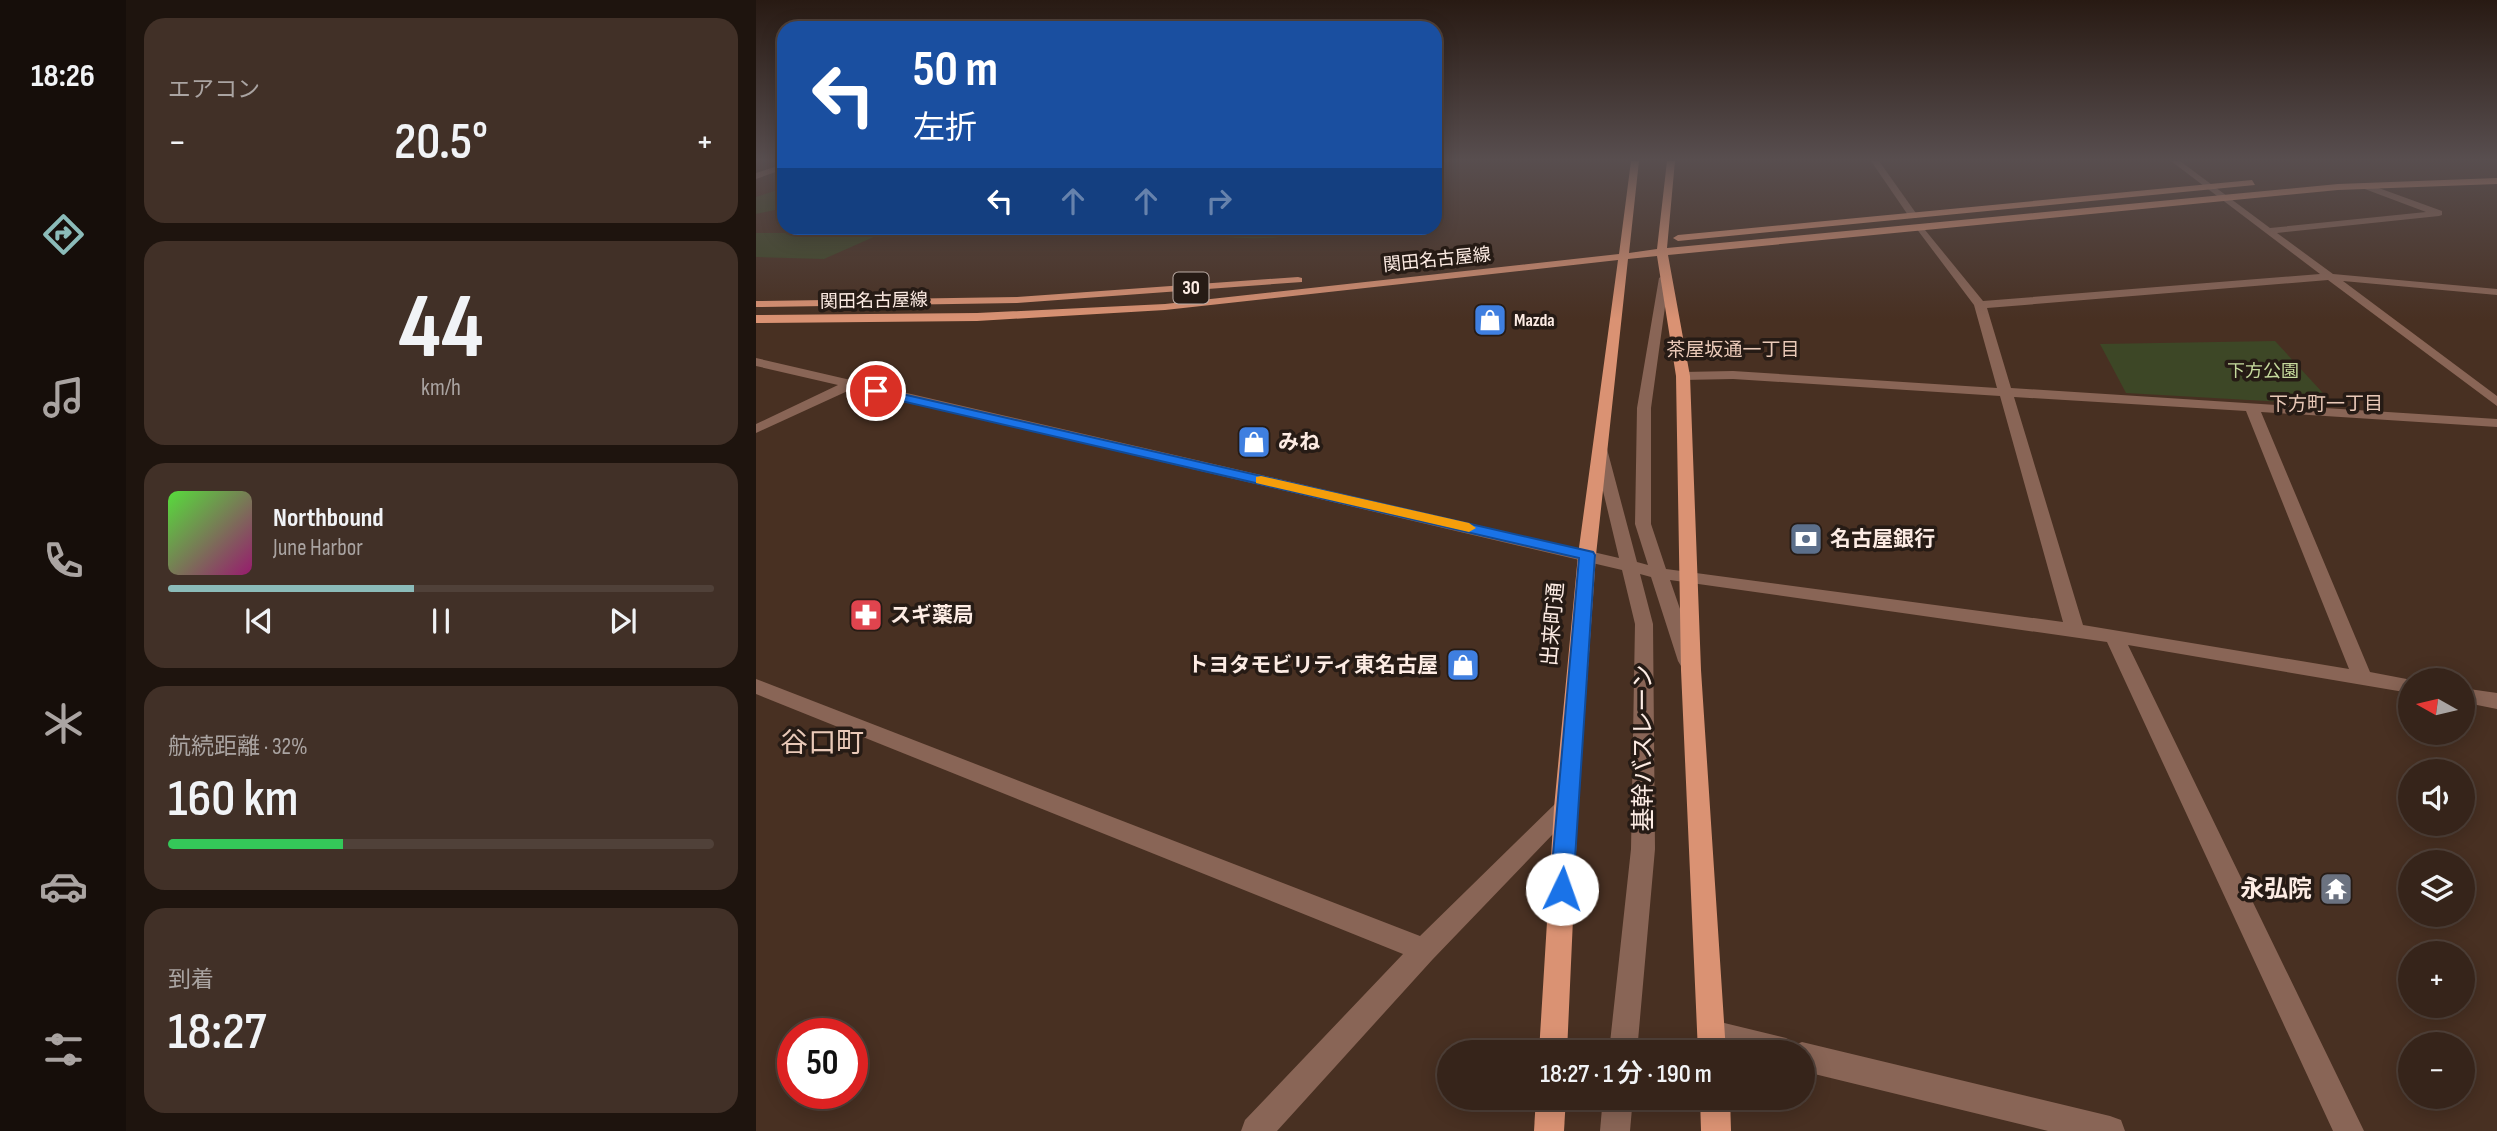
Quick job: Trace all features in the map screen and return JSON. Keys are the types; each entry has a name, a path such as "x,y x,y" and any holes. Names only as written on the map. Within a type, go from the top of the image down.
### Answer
{"main road":[{"name":"出来町通","path":"1554,1040 1566,808 1587,555 1628,214"},
{"path":"1666,214 1662,252 1664,278 1683,376 1691,578 1691,670 1712,1040"},
{"name":"関田名古屋線","path":"756,319 977,317 1165,307 1623,251 1664,240 1936,214"},
{"name":"関田名古屋線","path":"756,303 1044,299 1279,282 1623,251 1662,252 2064,214"},
{"path":"1549,1131 1550,1110"},
{"path":"1715,1110 1716,1131"}],"street":[{"path":"2244,214 2497,402"},
{"path":"2267,231 2432,214"},
{"path":"1921,228 1980,305 2075,630"},
{"path":"1980,305 2329,277 2497,292"},
{"name":"基幹バスレーン","path":"1664,278 1644,408 1643,524 1691,670"},
{"path":"756,362 1659,573 2075,630 2398,684"},
{"path":"1683,376 1733,375 2497,423"},
{"path":"756,429 849,385"},
{"path":"2252,408 2362,677"},
{"name":"基幹バスレーン","path":"1600,449 1644,624 1643,849 1624,1040"},
{"path":"2115,638 2349,1131"},
{"path":"756,686 1424,950"},
{"path":"2475,697 2497,701"},
{"path":"1256,1131 1424,950 1566,808"},
{"path":"1815,1059 2110,1131"},
{"path":"1615,1131 1617,1110"}],"green space":[{"path":"756,233 878,235 824,259 756,257"},
{"path":"1198,235 1292,235 1264,238"},
{"name":"下方公園","path":"2275,341 2334,405 2126,393 2100,344"}],"slow traffic":[{"path":"1261,480 1469,528"}],"place":[{"name":"Mazda","path":"1490,320"},
{"name":"みね","path":"1254,442"},
{"name":"名古屋銀行","path":"1806,539"},
{"name":"スギ薬局","path":"866,615"},
{"name":"トヨタモビリティ東名古屋","path":"1463,665"},
{"name":"永弘院","path":"2336,889"}],"district":[{"name":"茶屋坂通一丁目","path":"1733,350"},
{"name":"下方町一丁目","path":"2326,404"},
{"name":"谷口町","path":"822,743"}],"route":[{"path":"876,391 1587,555 1562,889"}]}
